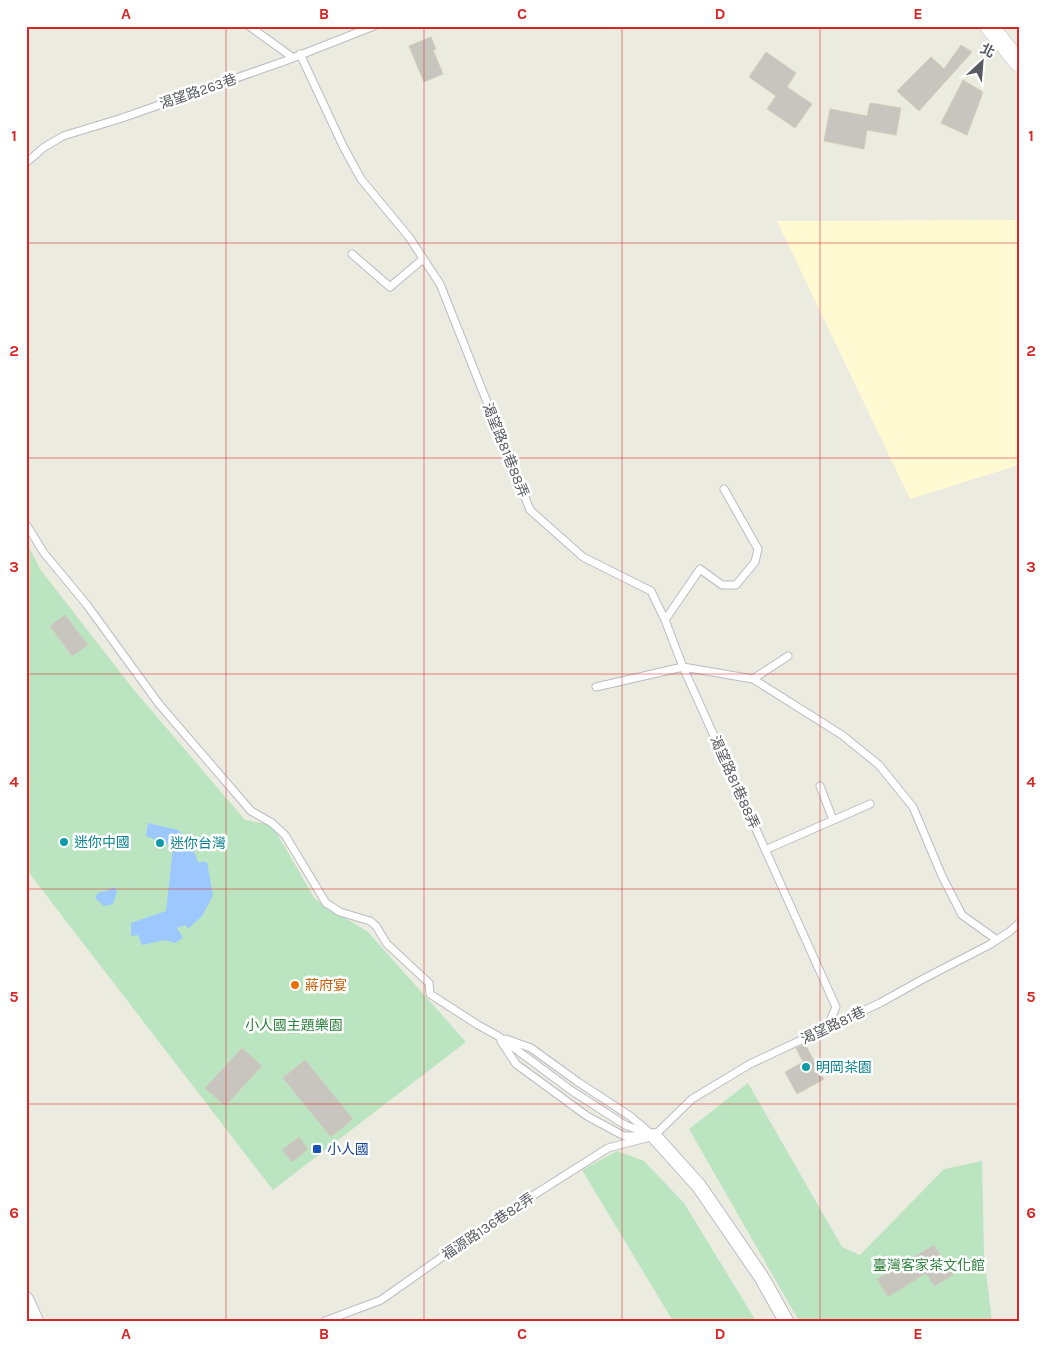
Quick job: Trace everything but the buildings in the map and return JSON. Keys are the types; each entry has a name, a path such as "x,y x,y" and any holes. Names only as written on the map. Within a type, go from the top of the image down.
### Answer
{"street":[{"path":"989,26 1019,63"},
{"path":"654,1136 699,1186 762,1278 786,1321"},
{"path":"26,1299 36,1321"}],"lane":[{"path":"249,26 292,58"},
{"name":"渴望路263巷","path":"26,163 43,148 63,136 122,118 292,58 374,26"},
{"name":"渴望路81巷88弄","path":"300,54 342,146 361,179 409,237 440,284 530,510 583,557 651,592 836,1007 827,1028"},
{"path":"352,254 390,287 423,259"},
{"path":"665,620 700,569 722,585 736,586 756,562 758,549 724,488"},
{"path":"26,524 44,553 87,605 159,704 251,810 272,823 285,835 326,903 340,912 370,921 376,926 387,944 429,983 430,994 498,1036 587,1101 625,1125 654,1136"},
{"path":"753,679 788,656"},
{"path":"596,687 683,667 753,679 842,735 880,765 913,807 942,876 962,914 997,940"},
{"path":"820,786 833,820"},
{"path":"765,850 870,804"},
{"name":"渴望路81巷","path":"654,1136 692,1099 750,1064 880,1003 997,940 1019,923"},
{"path":"498,1036 531,1048 630,1116 654,1136"},
{"path":"498,1036 516,1064 586,1116 624,1136 654,1136"},
{"name":"福源路136巷82弄","path":"325,1321 380,1300 499,1217 608,1148 654,1136"}],"shaded area":[{"path":"1019,220 1019,465 910,499 777,221"}],"green space":[{"name":"小人國主題樂園","path":"26,541 40,569 134,690 245,820 272,825 315,899 368,932 466,1042 273,1190 26,869"},
{"name":"臺灣客家茶文化館","path":"748,1083 842,1247 860,1255 944,1169 982,1161 984,1255 992,1321 799,1321 689,1129"},
{"path":"617,1151 644,1161 684,1203 756,1321 673,1321 582,1170"}],"water":[{"path":"148,823 178,830 191,843 198,862 207,862 213,896 202,916 188,929 186,925 177,928 183,938 175,943 165,940 142,945 138,935 131,936 131,923 166,911 173,847 146,836"},
{"path":"114,887 117,892 113,904 104,906 95,898 99,892"}],"place":[{"name":"迷你中國","path":"64,842"},
{"name":"迷你台灣","path":"160,843"},
{"name":"蔣府宴","path":"295,985"},
{"name":"明岡茶園","path":"806,1067"},
{"name":"小人國","path":"317,1149"}]}
